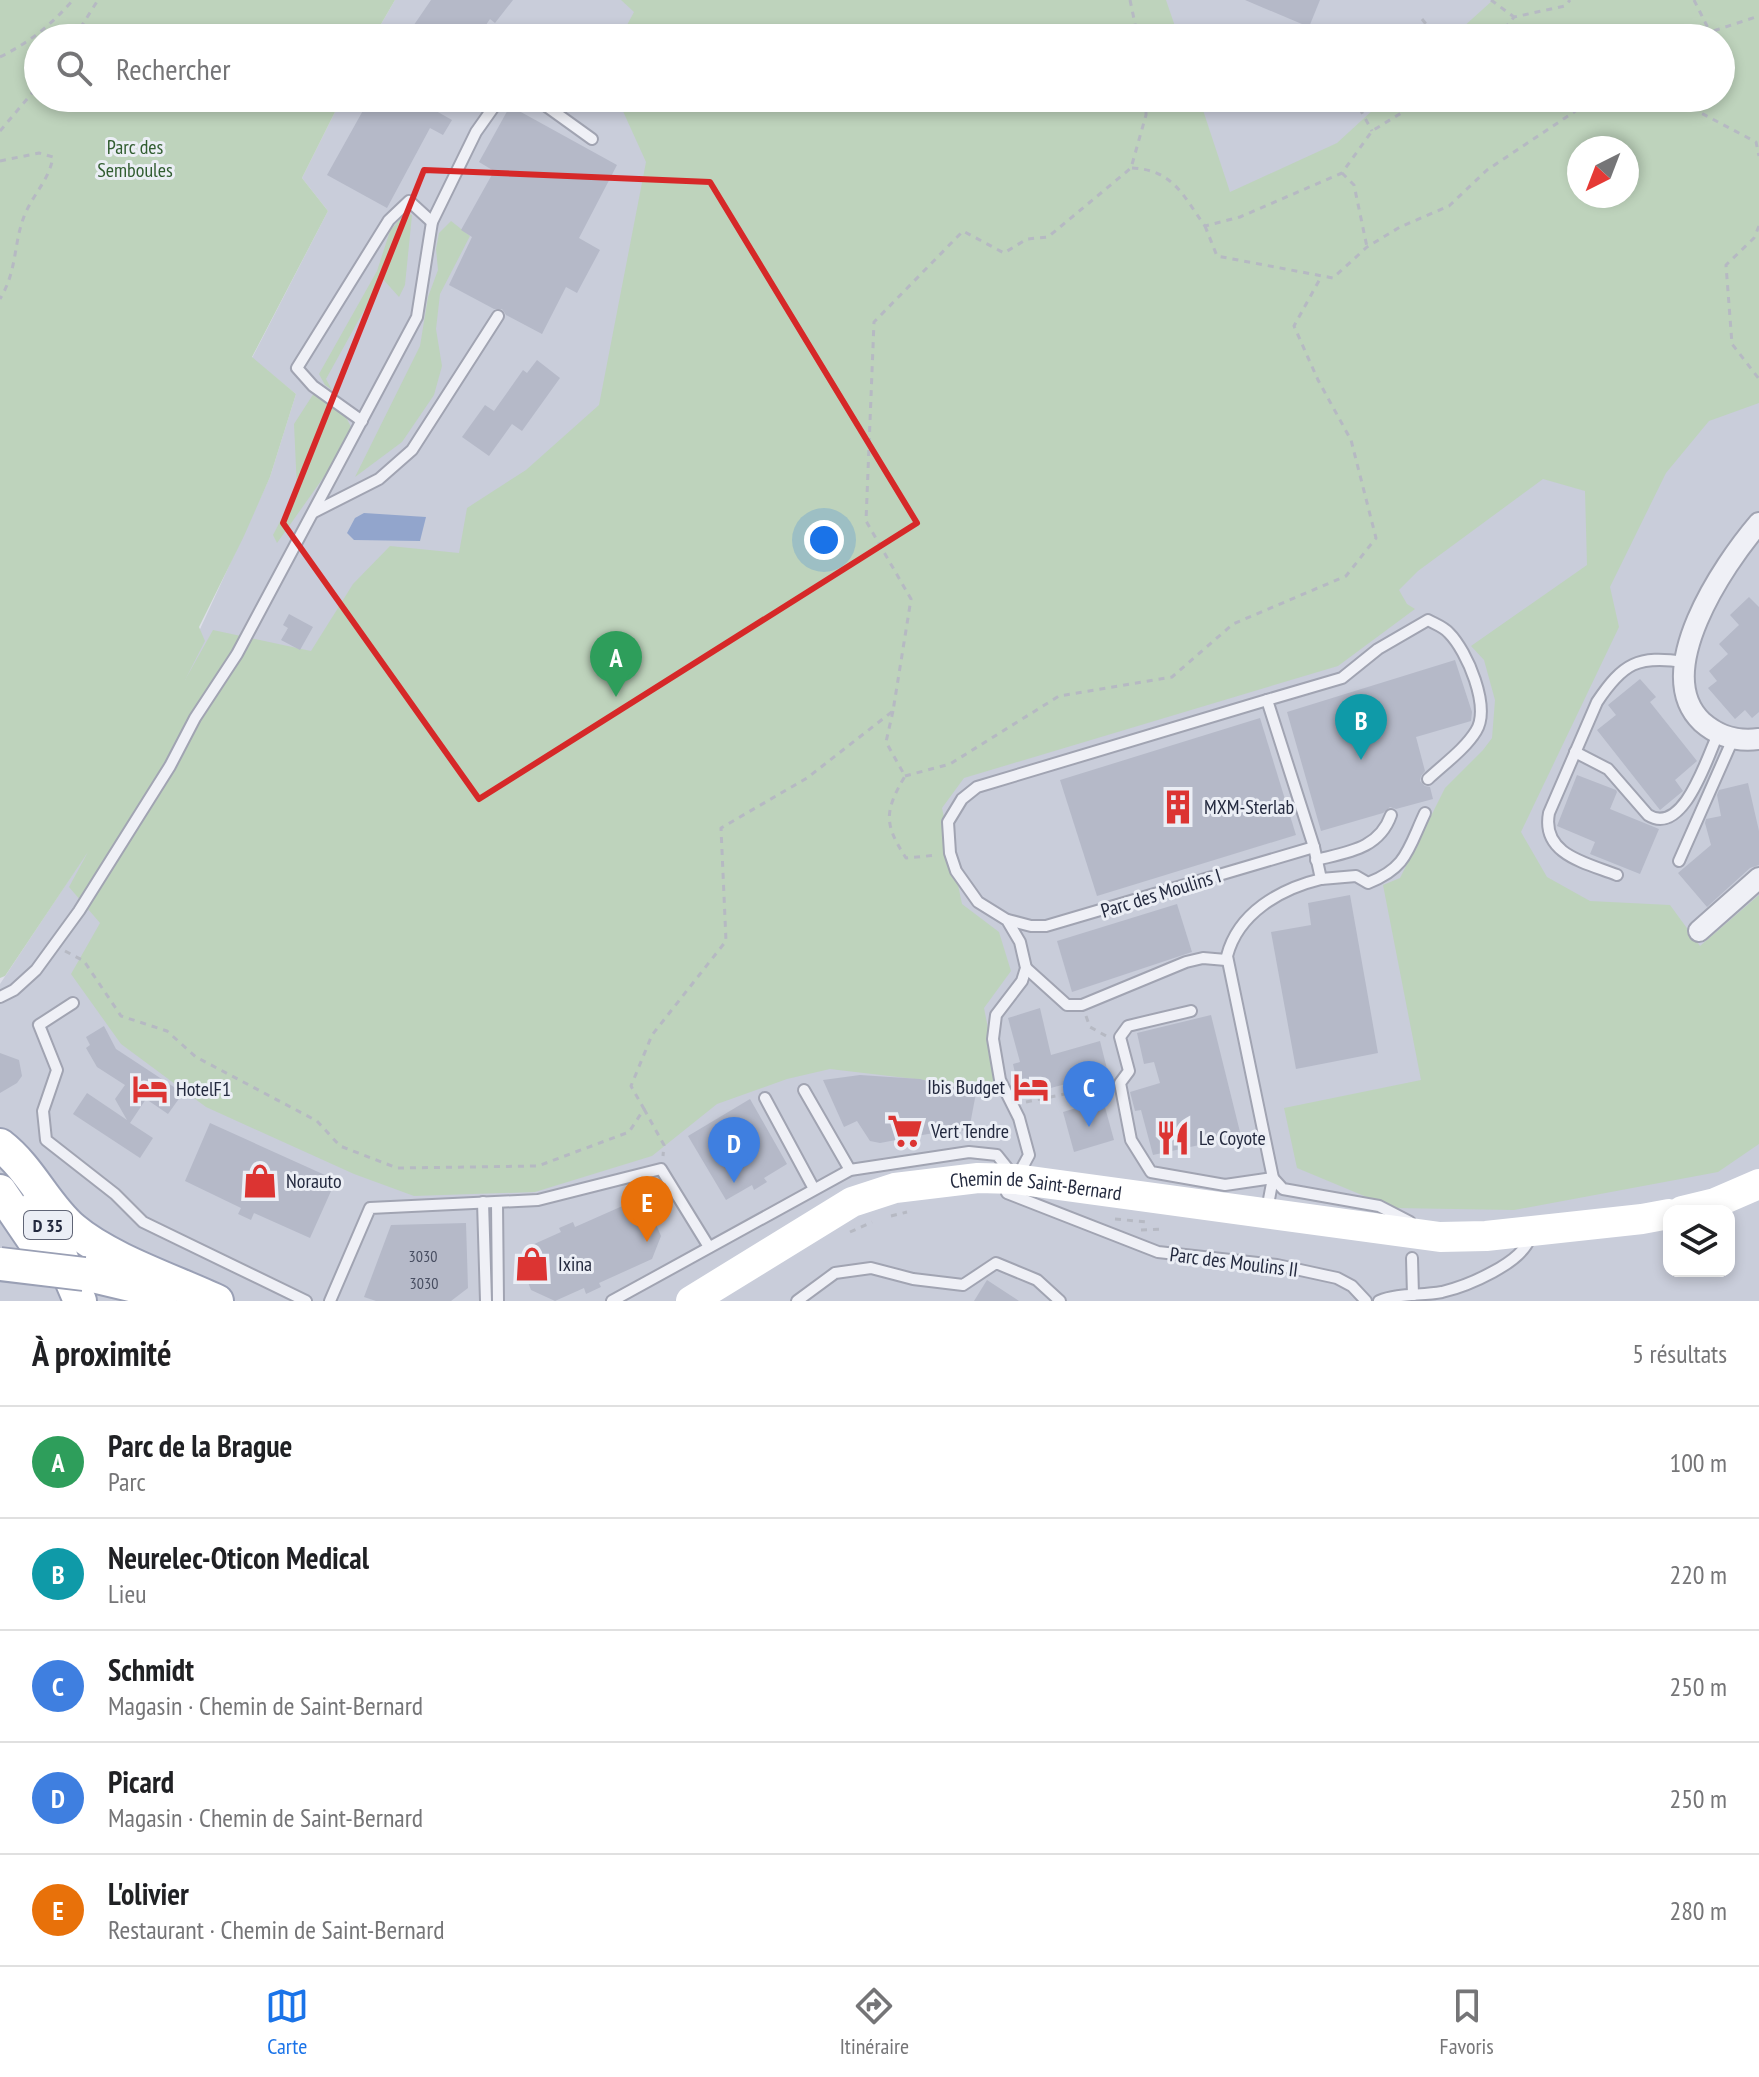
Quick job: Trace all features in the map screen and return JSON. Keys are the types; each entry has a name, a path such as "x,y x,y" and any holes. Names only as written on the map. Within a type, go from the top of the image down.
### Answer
{"main road":[{"path":"0,1145 24,1168 63,1220 76,1231 113,1254 217,1301"},
{"name":"D 35","path":"0,1159 48,1226 82,1288"},
{"name":"Chemin de Saint-Bernard","path":"691,1301 852,1202 895,1188 978,1178 1012,1186 1378,1238 1411,1246 1440,1237 1486,1236 1663,1215"},
{"path":"1707,1205 1759,1184"},
{"name":"Chemin de Saint-Bernard","path":"718,1301 860,1215 928,1197 1012,1186"},
{"name":"D 35","path":"0,1191 34,1240 56,1301"},
{"path":"0,1264 82,1288 139,1287 171,1301"}],"street":[{"path":"1759,523 1713,590 1699,619 1684,662 1683,685 1698,717 1726,737 1759,739"},
{"path":"1699,931 1759,878"}],"lane":[{"path":"0,997 24,982 55,946 112,860 170,766 195,718 237,654 417,317 432,222 476,132 490,112"},
{"path":"554,112 592,139"},
{"path":"362,421 313,386 297,368 389,220 409,201 432,222"},
{"path":"312,513 379,479 412,450 498,316"},
{"path":"1012,1186 1029,1155 1019,1118 1000,1080 993,1027 996,1015 1022,981 1026,968 1020,942 1007,920 978,902 956,871 950,853 948,822 962,799 977,787 1342,678 1378,649 1428,620 1447,630 1472,668 1478,697 1479,725 1463,746 1428,779"},
{"path":"1617,875 1567,856 1552,841 1548,832 1549,813 1597,702 1618,675 1642,660 1655,658 1684,662"},
{"path":"1267,700 1314,847 1321,879"},
{"path":"1575,752 1608,769 1648,815 1656,820 1665,820 1682,807 1726,737"},
{"path":"1679,861 1726,737"},
{"path":"1425,813 1400,865 1388,875 1368,883 1356,876 1321,879 1280,894 1245,920 1230,943 1226,960 1273,1178 1283,1189 1379,1206 1440,1237"},
{"path":"1316,860 1366,846 1387,827 1391,815"},
{"name":"Parc des Moulins I","path":"1007,920 1046,926 1314,847"},
{"path":"1026,968 1067,1005 1082,1005 1186,962 1203,958 1226,960"},
{"path":"73,1003 39,1025 57,1070 43,1111 46,1140 115,1194 143,1222 306,1301"},
{"path":"1191,1011 1128,1026 1120,1037 1129,1071 1120,1083 1131,1140 1151,1172 1225,1185 1273,1178"},
{"path":"804,1090 850,1170"},
{"path":"765,1098 814,1189"},
{"path":"612,1301 850,1170 969,1152 997,1155 1012,1186"},
{"path":"330,1301 370,1208 538,1200 661,1169 709,1247"},
{"path":"1257,1219 1273,1178"},
{"name":"Parc des Moulins II","path":"1012,1186 1158,1252 1277,1265 1318,1273 1352,1286 1366,1301"},
{"path":"483,1202 486,1301"},
{"path":"497,1203 498,1301"},
{"path":"1379,1301 1439,1293 1500,1268 1529,1242 1530,1231"},
{"path":"1411,1246 1413,1295"},
{"path":"797,1301 835,1273 871,1268 913,1279 963,1285 996,1263 1037,1280 1060,1301"}],"path":[{"path":"49,24 73,0"},
{"path":"83,24 98,0"},
{"path":"1130,0 1135,24"},
{"path":"1491,0 1514,17"},
{"path":"1508,24 1514,17 1565,6 1570,0"},
{"path":"1694,0 1706,24"},
{"path":"1734,24 1759,16"},
{"path":"1422,19 1426,24"},
{"path":"0,57 24,43"},
{"path":"0,131 24,103"},
{"path":"905,776 886,742 911,599 866,521 874,322 963,231 1004,253 1027,239 1048,237 1131,168 1146,112"},
{"path":"1362,112 1372,131"},
{"path":"1205,226 1240,217 1342,173 1372,131 1403,112"},
{"path":"1131,168 1151,169 1178,187 1205,226 1217,256 1333,278 1367,247 1400,227 1449,206 1487,170 1574,112"},
{"path":"1700,112 1756,142 1759,156"},
{"path":"0,161 39,153 53,157 50,173 25,215 11,281 0,299"},
{"path":"1342,173 1354,185 1367,247"},
{"path":"1759,226 1754,238 1726,265 1732,344 1759,379"},
{"path":"950,853 906,858 892,837 888,810 905,776 950,764 1059,696 1172,677 1233,624 1346,576 1376,538 1351,440 1318,380 1294,326 1321,277"},
{"path":"661,1169 664,1145 631,1086 652,1035 726,941 721,828 807,778 893,711"},
{"path":"55,946 84,961 121,1016 167,1031 196,1057 317,1121 340,1146 397,1168 538,1166 629,1132 644,1109"},
{"path":"1082,1005 1090,1027 1108,1037 1120,1037"},
{"path":"1011,1105 1098,1087"},
{"path":"887,1217 912,1210"},
{"path":"1109,1218 1134,1223 1148,1222"},
{"path":"840,1237 875,1220"},
{"path":"1153,1229 1163,1229"}],"highlighted area":[{"path":"424,170 710,182 917,523 479,799 283,523"}],"shaded area":[{"path":"395,0 1759,0 1759,1301 0,1301 0,984 120,803 270,477 296,394 252,358 328,211 302,178 335,112 1735,112 1735,24 381,24"}],"green space":[{"name":"Parc des Semboules","path":"0,0 395,0 381,24 24,24 24,112 335,112 302,178 328,211 252,357 296,394 270,477 199,627 205,641 185,680 213,630 311,651 353,584 390,546 459,553 467,508 526,470 599,405 646,162 623,112 1204,112 1230,192 1337,143 1371,112 1735,112 1735,24 1466,24 1493,0 1759,0 1759,403 1709,421 1666,473 1610,587 1619,627 1521,832 1547,877 1590,901 1670,905 1700,946 1759,895 1759,1144 1718,1172 1514,1210 1393,1208 1297,1168 1284,1108 1421,1080 1383,885 1400,878 1445,788 1492,738 1495,700 1484,660 1471,646 1587,565 1585,491 1543,479 1418,571 1399,590 1407,604 1415,609 1338,666 964,778 942,808 962,904 999,932 1011,971 984,1008 1000,1089 830,1069 787,1079 717,1104 652,1156 535,1192 414,1196 354,1174 206,1107 121,1044 71,974 100,923 69,887 88,852 5,976 0,978"},
{"path":"621,0 1166,0 1174,24 628,24 634,12"},
{"path":"405,213 412,215 405,285 399,297 382,278 326,379 332,390 319,374 377,271 390,231"},
{"path":"451,221 470,236 440,294 436,329 442,366 434,395 402,442 355,477 420,346 428,297 438,270 436,249 439,233"},
{"path":"314,393 345,415 352,429 338,457 277,543 273,535 297,489 294,424"}],"water":[{"path":"364,513 426,517 420,541 354,540 347,533 355,518"}],"building":[{"path":"431,0 513,0 495,23 490,19 487,24 415,24"},
{"path":"1245,0 1320,0 1310,24 1302,24"},
{"path":"362,112 438,112 452,120 443,135 430,128 387,208 327,175"},
{"path":"507,112 521,112 617,165 579,238 600,250 577,293 566,287 542,334 506,315 502,309 494,309 449,285 472,237 461,230 494,171 479,162"},
{"path":"537,360 560,378 522,431 512,424 489,456 462,437 485,405 494,411 523,370 527,373"},
{"path":"1749,597 1759,607 1759,712 1752,718 1745,710 1735,719 1708,688 1717,681 1709,671 1728,654 1719,644 1739,625 1730,615"},
{"path":"289,614 313,627 300,650 281,640 288,628 283,625"},
{"path":"1455,660 1472,712 1471,721 1416,737 1425,771 1420,781 1430,787 1433,799 1396,809 1390,807 1383,813 1321,831 1287,712"},
{"path":"1640,679 1656,697 1650,702 1697,761 1675,780 1683,791 1660,810 1597,730 1616,715 1608,705"},
{"name":"MXM-Sterlab","path":"1260,718 1296,835 1097,896 1060,780"},
{"path":"1577,775 1616,790 1610,809 1659,829 1640,874 1590,854 1595,842 1557,826"},
{"path":"1748,783 1759,831 1759,865 1750,868 1707,907 1678,873 1711,845 1705,823 1706,819 1721,816 1719,790"},
{"path":"1350,895 1378,1053 1296,1069 1271,932 1311,925 1308,903"},
{"path":"1177,904 1192,952 1072,992 1057,941"},
{"path":"1040,1008 1051,1055 1100,1041 1108,1073 1020,1096 1013,1064 1020,1062 1008,1018"},
{"path":"1211,1015 1241,1136 1153,1155 1141,1110 1135,1111 1130,1092 1160,1083 1154,1062 1144,1064 1137,1033"},
{"name":"HotelF1","path":"104,1026 116,1049 183,1093 168,1114 146,1099 130,1123 153,1138 140,1158 73,1114 87,1093 127,1120 115,1099 125,1085 97,1067 86,1048 90,1045 86,1037"},
{"path":"0,1053 19,1060 22,1076 17,1083 0,1093"},
{"path":"860,1075 920,1079 976,1093 969,1130 880,1143 870,1141 857,1121 844,1127 823,1080"},
{"path":"750,1099 787,1164 764,1178 767,1182 754,1190 752,1185 726,1200 688,1136"},
{"path":"1103,1100 1114,1140 1074,1152 1063,1112"},
{"name":"Norauto","path":"210,1123 336,1180 310,1238 254,1213 251,1220 238,1214 241,1208 185,1181"},
{"path":"627,1204 651,1213 661,1236 652,1259 599,1283 601,1287 586,1294 584,1288 555,1301 531,1290 523,1269 532,1245 561,1232 559,1228 573,1222 575,1227"},
{"path":"466,1223 468,1288 451,1301 376,1301 364,1297 391,1225"},
{"path":"987,1280 1019,1301 974,1301"}],"place":[{"name":"Parc de la Brague","path":"616,697"},
{"name":"Neurelec-Oticon Medical","path":"1361,760"},
{"name":"MXM-Sterlab","path":"1178,807"},
{"name":"Ibis Budget","path":"1031,1087"},
{"name":"HotelF1","path":"150,1089"},
{"name":"Schmidt","path":"1089,1127"},
{"name":"Vert Tendre","path":"905,1131"},
{"name":"Le Coyote","path":"1173,1138"},
{"name":"Norauto","path":"260,1181"},
{"name":"Picard","path":"734,1183"},
{"name":"L'olivier","path":"647,1242"},
{"name":"Ixina","path":"532,1264"}]}
